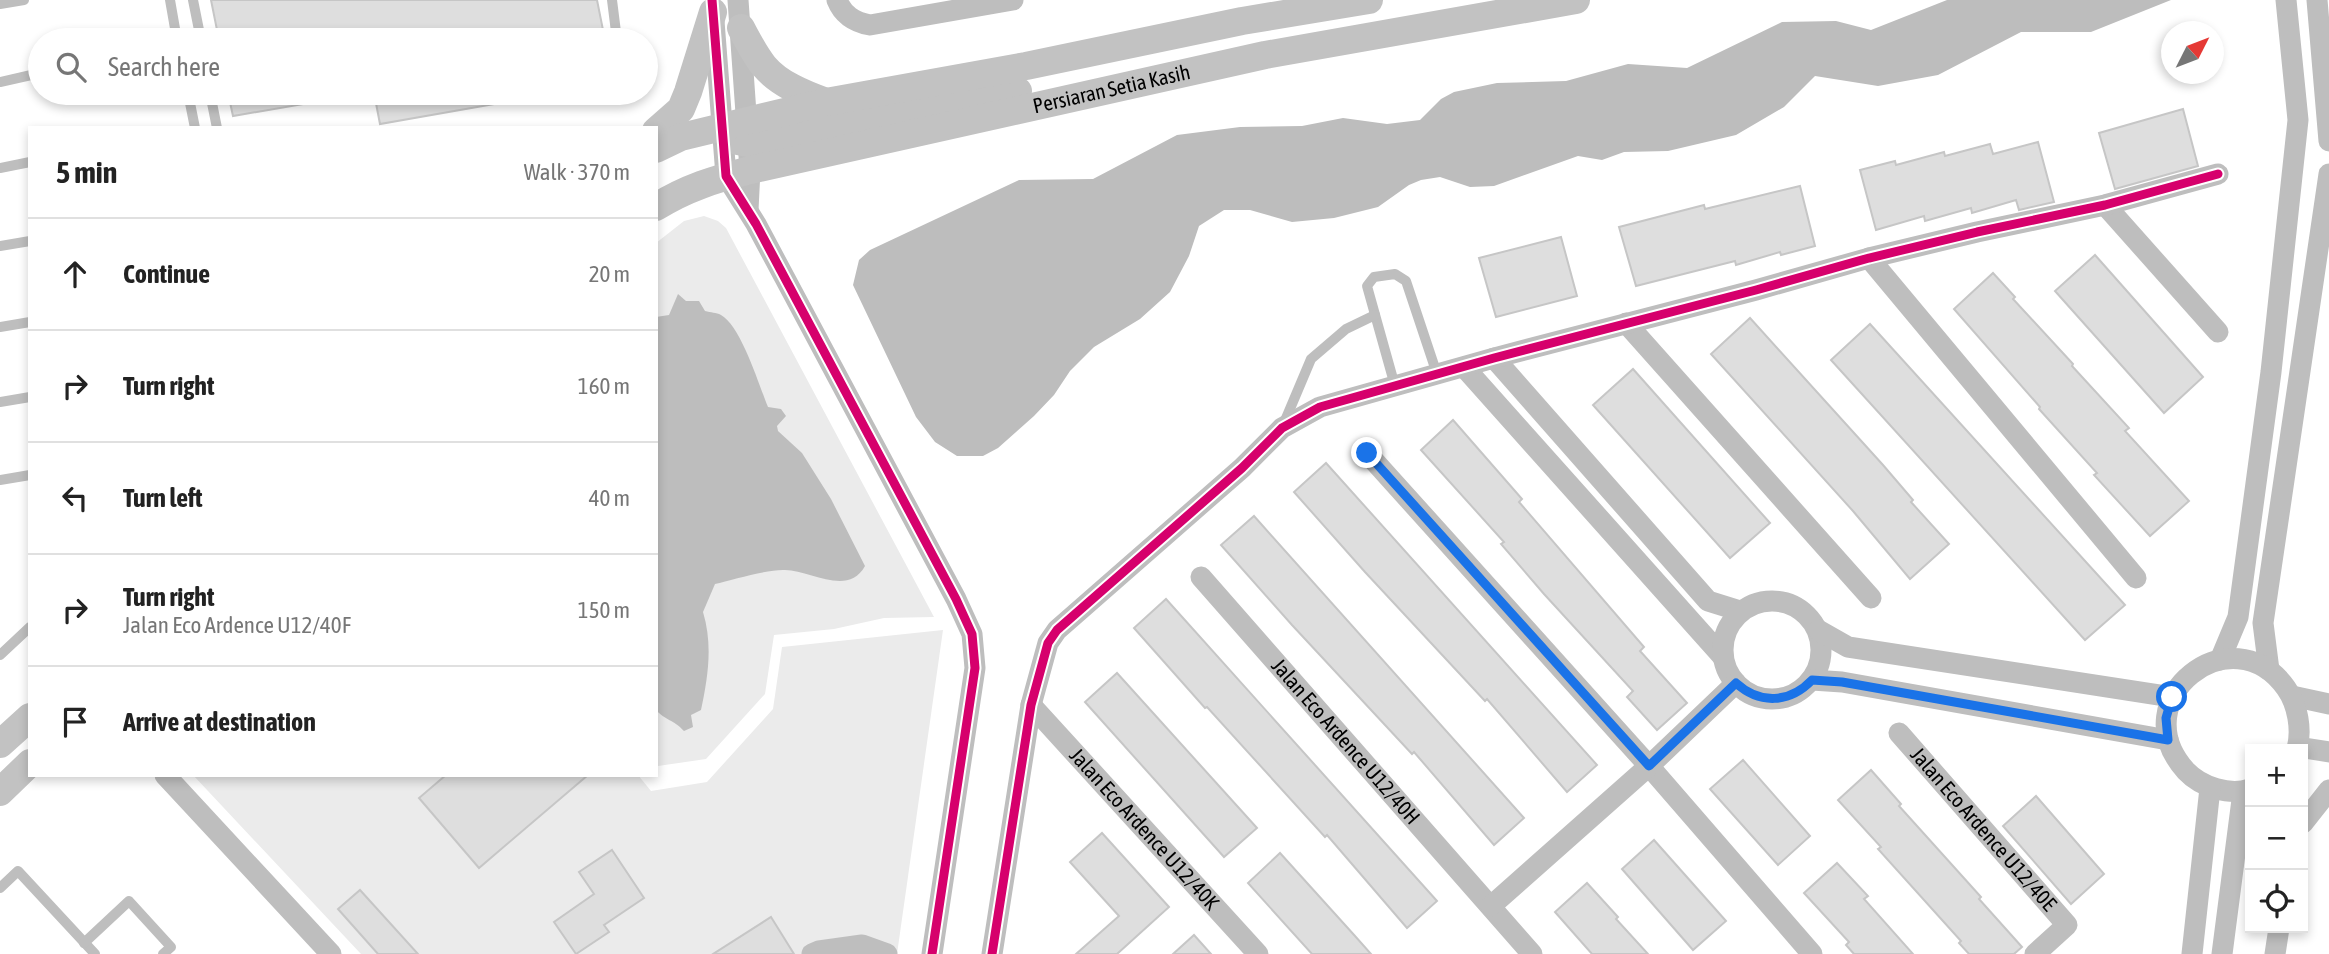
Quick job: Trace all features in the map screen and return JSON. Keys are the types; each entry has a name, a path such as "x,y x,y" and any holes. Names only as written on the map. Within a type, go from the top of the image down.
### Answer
{"street":[{"path":"738,0 741,28 738,147"},
{"path":"842,8 853,20 870,25 1013,0"},
{"name":"Persiaran Setia Kasih","path":"658,148 681,137 738,147 1055,101 1265,55 1576,0"},
{"path":"2220,660 2238,617 2272,372 2298,120 2286,0"},
{"path":"2317,0 2329,141"},
{"name":"Persiaran Setia Kasih","path":"658,206 702,183 738,147 826,102 1026,66 1242,21 1360,1"},
{"path":"658,129 681,109 712,6"},
{"path":"712,6 748,210 956,598 972,635 975,668 932,954"},
{"path":"741,28 762,65 774,76 802,93 826,102"},
{"path":"997,950 1031,705 1048,643 1057,630 1242,468 1282,428 1320,407 1494,358 1869,258 2105,205 2218,174"},
{"path":"2269,670 2263,623 2329,174"},
{"path":"2105,205 2218,332"},
{"path":"1869,258 2136,578"},
{"path":"1626,323 1871,598"},
{"path":"1494,358 1708,601 1740,611"},
{"path":"1464,367 1723,657 1736,683 1754,696 1780,699 1803,689 1812,680 1822,656 1818,630 1802,610 1791,604 1765,601 1740,611 1726,631 1723,657"},
{"path":"1367,453 1649,766 1812,954"},
{"name":"Jalan Eco Ardence U12/40H","path":"1201,577 1532,954"},
{"path":"1818,630 1848,647 2172,697"},
{"path":"2245,790 2210,788 2191,776 2176,760 2168,740 2166,718 2172,697 2183,680 2200,667 2220,660 2241,659 2269,670 2279,678 2292,696 2298,717 2298,744"},
{"path":"1812,680 1842,682 2168,740"},
{"path":"1491,906 1649,766 1736,683"},
{"path":"2292,696 2329,704"},
{"name":"Jalan Eco Ardence U12/40K","path":"1031,705 1258,954"},
{"path":"0,744 28,719"},
{"name":"Jalan Eco Ardence U12/40E","path":"1899,733 2067,925 2035,954"},
{"path":"2308,749 2329,752"},
{"path":"0,792 28,765"},
{"path":"167,777 331,954"},
{"path":"2192,954 2210,788"},
{"path":"2308,817 2329,790"},
{"path":"2222,954 2245,797"},
{"path":"2275,954 2278,933"},
{"path":"812,954 862,945 887,954"}],"lane":[{"path":"0,5 24,0"},
{"path":"170,0 175,28"},
{"path":"193,0 199,28"},
{"path":"612,0 616,28"},
{"path":"0,82 28,76"},
{"path":"190,105 195,126"},
{"path":"213,105 217,126"},
{"path":"0,168 28,162"},
{"path":"0,246 28,241"},
{"path":"1395,386 1367,286 1374,277 1395,274 1406,281 1437,374"},
{"path":"1282,428 1311,359 1346,329 1375,315"},
{"path":"0,327 28,322"},
{"path":"0,402 28,397"},
{"path":"0,480 28,475"},
{"path":"0,655 28,629"},
{"path":"0,888 19,871 94,954"},
{"path":"84,943 129,901 171,947 163,954"}],"shaded area":[{"path":"1947,0 2171,0 2091,32 2021,32 1938,75 1878,86 1815,76 1784,107 1736,135 1668,151 1624,152 1602,160 1578,156 1494,186 1470,187 1440,177 1421,180 1409,185 1378,207 1334,218 1292,222 1250,210 1224,210 1199,226 1189,256 1170,292 1140,319 1094,347 1070,371 1054,395 1034,416 998,448 983,456 957,456 935,442 916,417 853,285 859,260 870,250 1019,180 1093,179 1177,135 1240,127 1302,126 1343,118 1387,124 1420,120 1441,99 1454,92 1497,83 1566,81 1628,64 1687,68 1782,22 1836,21 1871,30"},
{"path":"704,216 718,221 726,228 934,617 884,618 834,629 774,635 765,694 706,759 658,766 658,241 684,221"},
{"path":"678,294 686,301 699,301 705,311 721,315 736,331 768,407 781,409 786,416 777,426 778,431 802,453 831,499 865,566 858,575 849,580 828,580 795,571 778,570 715,584 703,612 708,637 708,661 701,710 691,715 693,727 684,731 658,712 658,317 669,315"},
{"path":"943,630 897,954 361,954 195,777 640,777 651,791 707,782 773,709 782,647"}],"building":[{"path":"211,0 597,0 603,28 217,28"},
{"path":"231,105 298,105 233,116"},
{"path":"376,105 488,105 380,124"},
{"path":"2183,109 2198,166 2115,189 2099,133"},
{"path":"2038,142 2054,202 2019,210 2016,200 1972,213 1971,208 1925,221 1924,216 1876,230 1860,170 1895,161 1896,165 1944,152 1945,156 1990,144 1993,154"},
{"path":"1800,186 1815,246 1781,255 1780,252 1736,265 1735,261 1636,286 1619,227 1704,205 1705,209"},
{"path":"1561,237 1577,296 1496,317 1479,258"},
{"path":"2095,255 2203,377 2164,413 2055,291"},
{"path":"1993,273 2015,297 2013,299 2129,428 2125,431 2189,501 2150,536 2094,475 2097,473 1954,309"},
{"path":"1750,318 1883,465 1913,500 1911,502 1949,544 1910,579 1853,511 1711,354"},
{"path":"1870,324 2125,605 2085,640 1831,360"},
{"path":"1633,369 1770,523 1730,558 1593,405"},
{"path":"1453,420 1522,499 1519,502 1644,647 1640,651 1687,703 1657,730 1627,697 1633,691 1544,594 1501,544 1504,542 1421,450"},
{"path":"1326,463 1597,765 1567,792 1487,699 1485,701 1294,492"},
{"path":"1254,516 1524,818 1494,845 1414,752 1412,754 1221,545"},
{"path":"1166,599 1437,901 1407,928 1327,835 1325,837 1134,628"},
{"path":"1117,673 1257,828 1224,857 1085,702"},
{"path":"1743,760 1810,836 1778,865 1710,789"},
{"path":"1871,770 2022,947 2014,954 1969,954 1959,943 1961,941 1838,800"},
{"path":"444,777 586,777 479,868 419,798"},
{"path":"2036,796 2104,874 2071,904 2003,826"},
{"path":"1102,833 1169,907 1117,954 1076,954 1119,916 1070,862"},
{"path":"1654,840 1726,921 1693,950 1622,869"},
{"path":"612,850 644,898 604,925 609,932 576,954 554,922 594,894 579,872"},
{"path":"1280,853 1371,954 1312,954 1248,883"},
{"path":"1837,863 1868,896 1864,899 1913,954 1854,954 1846,945 1849,942 1804,893"},
{"path":"1587,883 1648,954 1592,954 1555,912"},
{"path":"360,890 418,954 378,954 338,909"},
{"path":"771,917 794,954 713,954"},
{"path":"1194,935 1211,954 1173,954"}],"cycle path":[{"path":"712,0 726,176 756,224 956,599 972,634 975,668 932,954"},
{"path":"992,954 1031,705 1048,643 1057,630 1242,468 1282,428 1320,407 1494,358 1869,258 2105,205 2218,174"}],"route":[{"path":"1367,453 1649,766 1736,683 1754,696 1780,699 1803,689 1812,680 1842,682 2168,740 2166,718 2172,697"}]}
